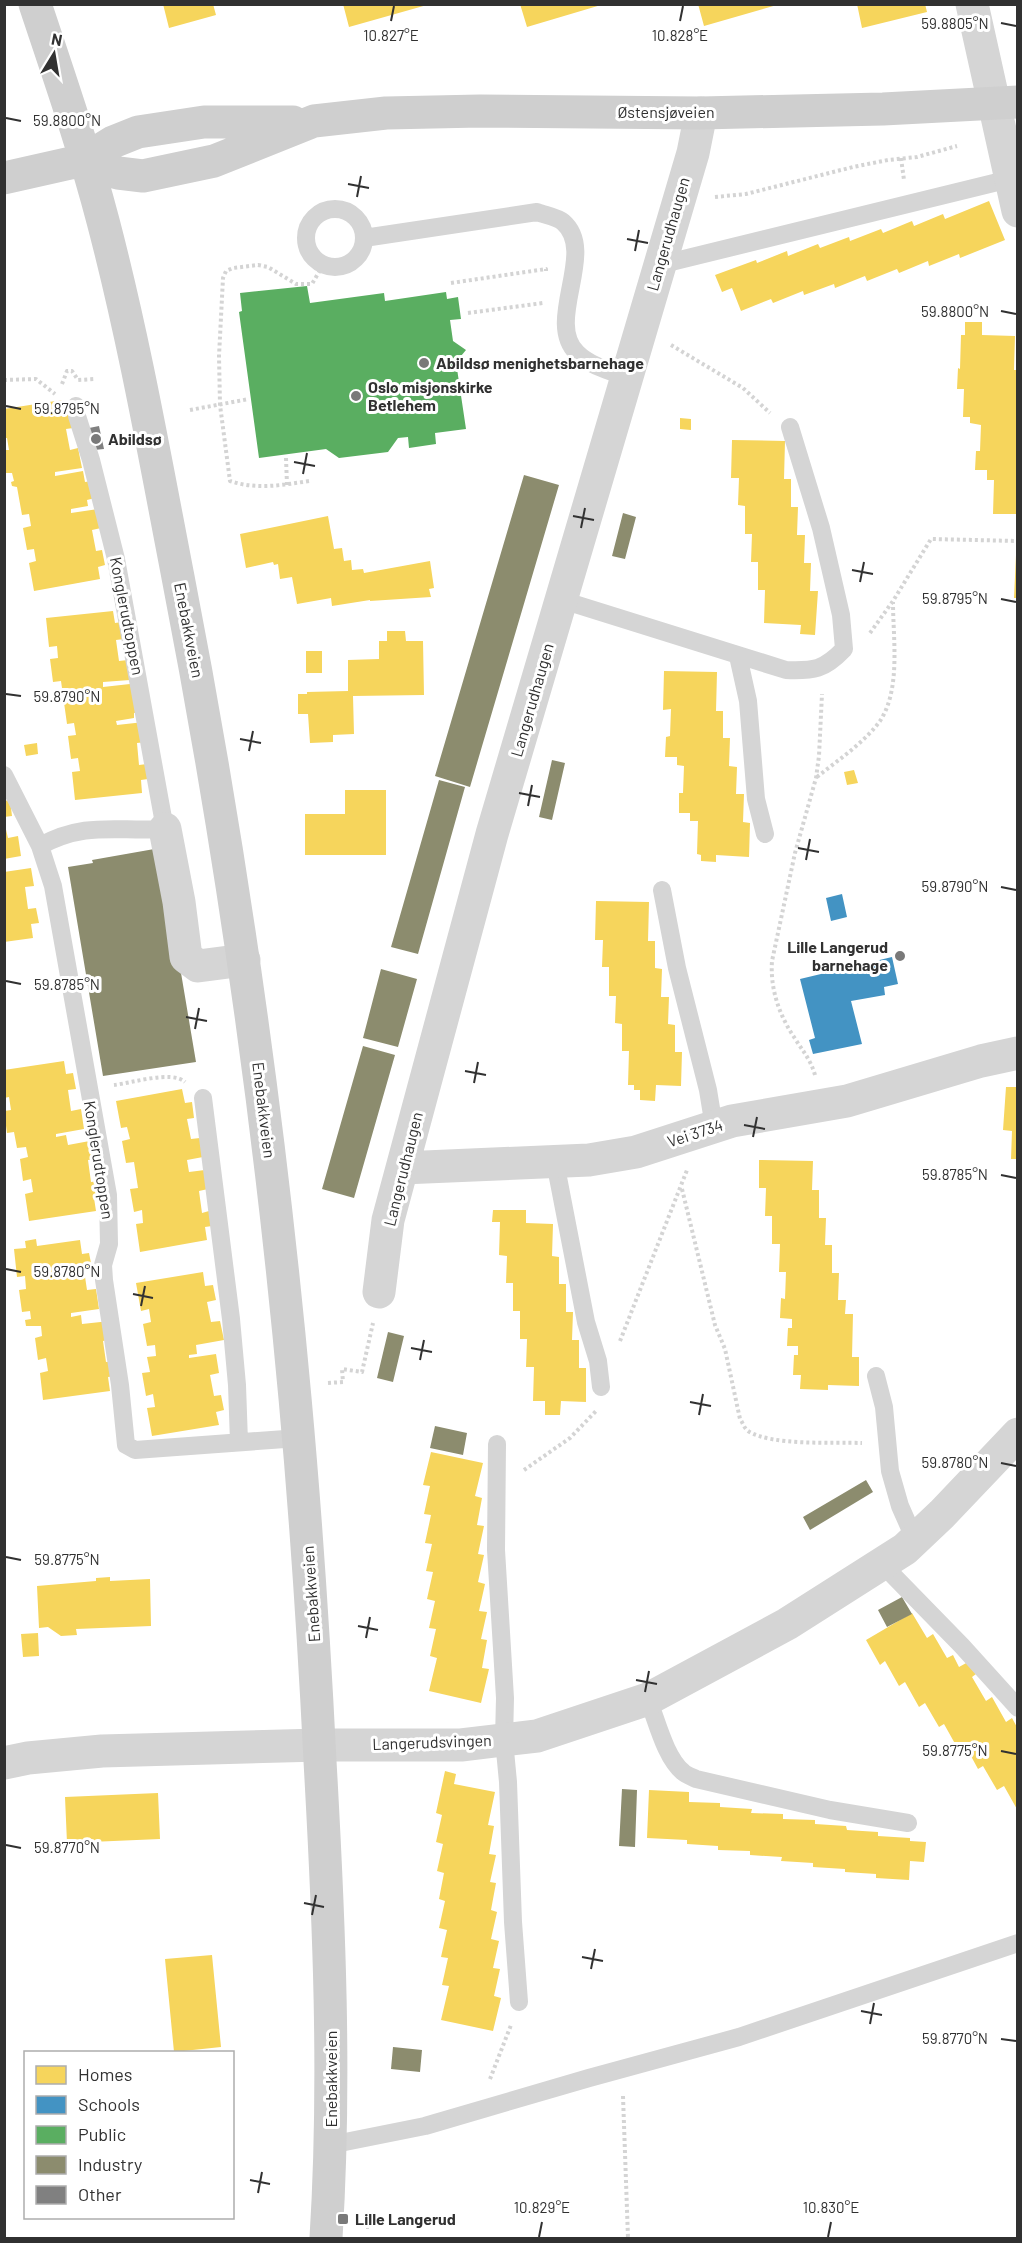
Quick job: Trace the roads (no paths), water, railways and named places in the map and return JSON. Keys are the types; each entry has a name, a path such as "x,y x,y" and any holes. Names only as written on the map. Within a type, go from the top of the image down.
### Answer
{"main road":[{"name":"Enebakkveien","path":"35,4 102,219 139,374 200,689 244,960 276,1205 299,1438 320,1745 330,1964 330,2145 326,2238"},
{"name":"Østensjøveien","path":"4,178 84,159 113,142 138,132 204,122 314,121 386,113 451,111 701,112 884,109 1005,103"},
{"name":"Østensjøveien","path":"84,159 118,173 143,176 214,160 314,121"}],"street":[{"path":"972,4 1005,103 1017,211"},
{"name":"Langerudhaugen","path":"379,1292 388,1220 492,834 693,153 701,112"},
{"name":"Konglerudtoppen","path":"165,829 179,902 186,957 198,966 244,960"},
{"name":"Vei 3734","path":"402,1168 589,1160 636,1152 732,1121 847,1101 981,1061 1017,1053"},
{"name":"Langerudsvingen","path":"4,1763 28,1758 102,1752 320,1745 461,1745 537,1736 648,1699 787,1624 882,1564 915,1540 1017,1434"}],"lane":[{"path":"659,266 1014,179"},
{"path":"343,210 351,214 363,229 364,238 363,248 358,256 351,263 342,267 323,265 315,259 307,242 307,233 310,224 324,211 343,210"},
{"path":"364,238 537,212 562,221 574,238 575,256 568,300 569,341 576,352 590,363 627,377"},
{"name":"Konglerudtoppen","path":"76,406 117,559 165,829"},
{"path":"562,600 786,670 814,671 832,662 844,649 840,615 821,528 790,427"},
{"path":"738,656 748,701 755,787 765,834"},
{"name":"Konglerudtoppen","path":"4,775 40,846 57,906 108,1195 109,1244 104,1265 104,1280 120,1385 126,1445 135,1450 299,1438"},
{"path":"40,846 58,836 77,831 165,829"},
{"path":"662,890 677,968 708,1090 706,1129"},
{"path":"203,1098 231,1320 239,1442"},
{"path":"555,1162 586,1322 598,1361 601,1387"},
{"path":"876,1376 884,1407 890,1471 900,1506 915,1540"},
{"path":"497,1444 496,1551 505,1698 504,1740 508,1782 513,1922 519,2002"},
{"path":"882,1564 962,1646 1017,1708"},
{"path":"648,1699 664,1743 674,1760 683,1772 696,1779 830,1810 908,1823"},
{"path":"330,2145 425,2126 622,2068 739,2037 1017,1943"}],"place":[{"name":"Abildsø menighetsbarnehage","path":"424,363"},
{"name":"Oslo misjonskirke Betlehem","path":"356,396"},
{"name":"Abildsø","path":"96,439"},
{"name":"Lille Langerud barnehage","path":"900,956"},
{"name":"Lille Langerud","path":"343,2219"}]}
